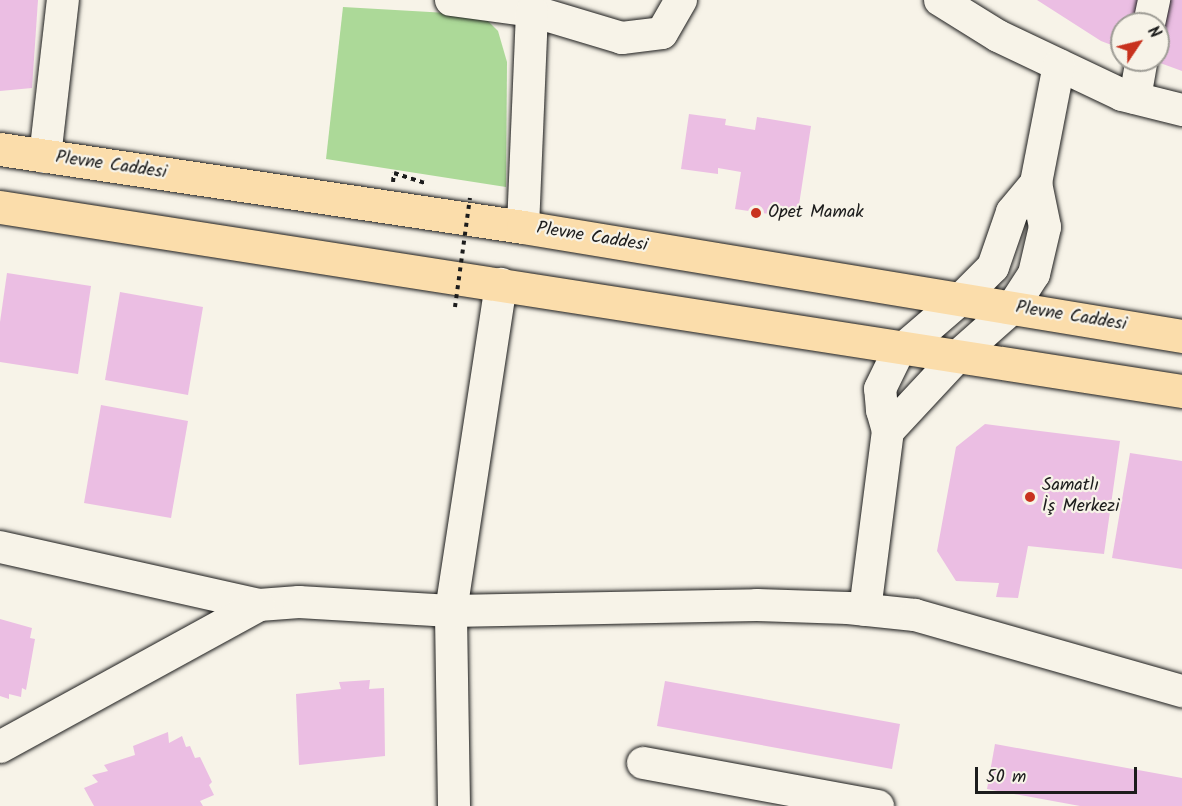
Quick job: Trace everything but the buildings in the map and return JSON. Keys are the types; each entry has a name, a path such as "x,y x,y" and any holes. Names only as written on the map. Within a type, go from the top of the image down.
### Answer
{"main road":[{"name":"Plevne Caddesi","path":"0,149 523,227 1182,336"},
{"path":"0,207 1182,391"}],"street":[{"path":"45,157 63,0"},
{"path":"451,0 532,11 622,38 662,33 681,0"},
{"path":"940,0 998,36 1122,95 1182,110"},
{"path":"523,227 532,11"},
{"path":"888,431 958,356 1012,308 1034,274 1045,227 1036,183 1059,65"},
{"path":"1135,98 1140,72"},
{"path":"865,610 888,431 882,410 880,389 897,354 961,299 993,267 1012,212 1036,183"},
{"path":"454,806 451,611 501,285"},
{"path":"0,546 259,605 299,602 451,611 757,605 865,610 915,615 1182,691"},
{"path":"0,747 259,605"},
{"path":"643,763 878,806"}],"path":[{"path":"455,307 470,198"}],"green space":[{"path":"343,7 482,15 498,31 507,62 506,187 326,159"}],"place":[{"name":"Opet Mamak","path":"756,213"},
{"name":"Samatlı İş Merkezi","path":"1030,497"}]}
